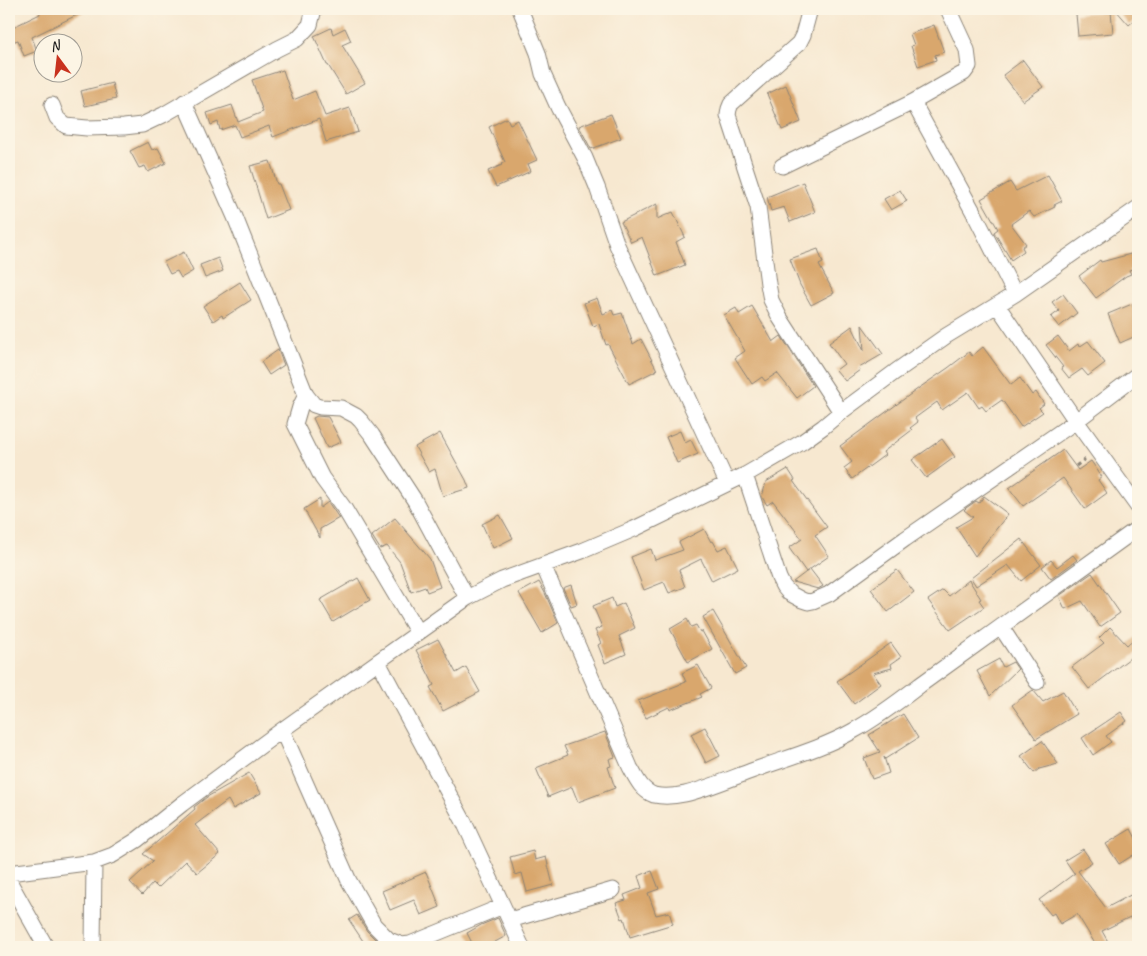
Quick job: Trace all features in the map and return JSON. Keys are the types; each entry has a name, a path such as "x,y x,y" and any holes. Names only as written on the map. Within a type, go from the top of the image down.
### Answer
{"street":[{"path":"52,105 57,118 66,126 114,128 142,124 163,115 296,39 310,25 314,9"},
{"path":"520,9 538,53 547,82 598,187 617,245 727,483"},
{"path":"810,9 804,35 798,43 731,104 728,115 758,207 771,300 780,318 841,412"},
{"path":"782,166 913,102 964,73 969,66 968,50 948,9"},
{"path":"184,102 235,217 306,395 314,405 341,408 361,421 416,501 466,598"},
{"path":"913,102 975,215 1015,294"},
{"path":"9,873 94,862 113,855 137,840 282,730 466,598 502,580 582,551 634,529 745,475 802,442 946,336 1015,294 1138,208"},
{"path":"997,305 1076,421 1138,507"},
{"path":"745,475 779,578 784,586 797,598 808,602 818,600 1076,421 1138,374"},
{"path":"306,395 300,406 295,424 322,478 344,508 418,633"},
{"path":"543,565 638,782 648,792 656,795 671,796 685,794 819,747 852,732 888,709 1138,528"},
{"path":"1000,627 1037,682"},
{"path":"378,662 464,822 522,947"},
{"path":"282,730 349,881 374,925 389,940 402,945 410,944 503,906"},
{"path":"93,947 94,862"},
{"path":"9,881 46,947"},
{"path":"510,920 613,890"}],"building":[{"path":"39,9 89,9 42,32 32,32 32,53 24,56 18,40 9,43 9,29 40,14"},
{"path":"1115,9 1138,9 1138,17 1129,25"},
{"path":"1111,11 1113,33 1078,36 1076,14"},
{"path":"934,25 944,52 935,55 936,60 918,66 911,46 914,45 910,34"},
{"path":"331,28 333,34 345,28 351,41 342,45 365,83 346,94 327,65 314,36"},
{"path":"1023,60 1043,87 1023,101 1003,75"},
{"path":"283,70 293,100 315,91 325,116 350,108 358,132 326,142 319,119 273,137 269,126 240,137 235,125 220,130 218,122 211,125 207,113 232,105 238,122 263,112 252,80"},
{"path":"112,83 116,99 85,106 81,91"},
{"path":"786,85 801,122 782,130 767,94"},
{"path":"611,114 621,138 591,149 579,126"},
{"path":"507,118 510,124 518,120 537,160 528,164 531,171 496,187 488,171 505,162 489,127"},
{"path":"148,142 152,150 158,148 166,163 148,172 145,166 139,168 130,151"},
{"path":"270,161 277,184 279,184 289,210 266,219 250,166"},
{"path":"1048,175 1062,201 1054,205 1055,207 1034,217 1029,211 1011,224 1026,244 1022,247 1024,251 1011,260 994,232 998,229 981,199 1010,182 1016,191"},
{"path":"803,182 815,212 790,222 784,207 771,211 767,197"},
{"path":"900,190 907,201 891,210 884,199"},
{"path":"657,204 657,219 673,212 685,237 676,242 685,265 657,276 642,237 631,242 621,222"},
{"path":"818,249 823,263 819,265 834,293 811,305 800,285 790,259"},
{"path":"184,252 193,271 181,278 177,271 170,274 164,262"},
{"path":"1138,252 1138,267 1129,270 1131,274 1096,298 1079,276 1100,260 1101,262"},
{"path":"218,258 223,271 205,278 200,265"},
{"path":"240,282 251,300 223,318 222,315 213,321 203,306"},
{"path":"1063,294 1077,313 1059,327 1051,317 1059,311 1052,302"},
{"path":"597,298 603,314 612,310 614,315 622,313 633,344 641,339 657,370 629,384 608,344 606,345 599,324 593,326 584,303"},
{"path":"1132,304 1138,319 1138,335 1120,343 1108,314"},
{"path":"752,306 773,342 781,336 813,386 797,398 777,373 765,381 762,377 752,384 735,358 745,351 724,315 736,308 739,314"},
{"path":"862,325 883,354 859,368 860,370 845,381 836,370 844,364 829,343 852,326 864,351"},
{"path":"1058,336 1069,351 1078,344 1079,347 1088,341 1105,363 1088,376 1082,369 1069,378 1046,345"},
{"path":"983,347 1011,385 1020,378 1032,395 1036,392 1044,404 1039,408 1043,412 1021,427 1002,400 986,411 982,406 979,408 968,392 942,410 937,402 915,418 918,422 910,428 912,430 883,452 885,455 852,479 844,468 852,462 840,446 969,352 972,356"},
{"path":"278,350 284,365 269,375 261,362"},
{"path":"317,416 328,417 341,442 327,448 313,418"},
{"path":"680,431 685,443 691,440 698,454 677,463 666,437"},
{"path":"440,433 469,488 443,496 435,469 429,472 415,447"},
{"path":"942,439 955,457 926,478 912,460"},
{"path":"1063,450 1078,470 1091,461 1102,477 1098,480 1107,493 1085,509 1063,478 1023,506 1009,488"},
{"path":"788,469 795,480 793,481 827,527 815,535 829,556 806,572 789,548 802,539 773,501 767,505 762,497 766,482"},
{"path":"984,496 1008,514 975,556 956,527 973,517 964,510 976,501 979,503"},
{"path":"320,499 320,508 328,502 339,518 320,529 320,538 304,509"},
{"path":"500,515 513,538 493,548 482,524"},
{"path":"395,518 430,559 440,587 427,592 425,587 411,592 400,562 387,546 380,549 372,536"},
{"path":"704,529 718,550 727,546 738,568 712,581 701,559 679,570 685,587 669,593 664,582 644,590 631,557 651,549 655,560 683,550 679,542"},
{"path":"1021,539 1041,565 1021,581 1008,565 976,586 971,578"},
{"path":"1073,555 1077,560 1051,579 1042,567 1051,560 1057,567"},
{"path":"810,569 823,586 818,589 793,582"},
{"path":"897,570 914,592 888,612 871,589"},
{"path":"1092,573 1120,613 1100,627 1082,601 1065,609 1059,596"},
{"path":"358,578 370,600 333,622 320,600"},
{"path":"969,580 984,607 950,630 928,600 943,590 949,596"},
{"path":"539,582 558,623 542,633 519,593"},
{"path":"571,585 577,604 571,606 563,588"},
{"path":"612,598 615,607 624,603 635,628 619,636 626,654 605,663 598,645 601,643 595,630 602,627 593,606"},
{"path":"713,611 746,668 735,674 703,617"},
{"path":"687,619 691,627 696,625 700,632 702,631 712,649 688,662 670,629"},
{"path":"1110,627 1127,645 1138,635 1138,652 1089,689 1072,667 1104,643 1099,638"},
{"path":"438,639 456,673 466,667 480,692 443,711 430,687 434,685 416,650"},
{"path":"891,643 901,657 891,664 892,668 873,673 881,684 854,704 837,681"},
{"path":"999,659 1003,667 1013,662 1018,669 990,696 977,671"},
{"path":"698,665 711,688 700,694 702,697 670,710 669,707 646,718 638,701 686,682 682,673"},
{"path":"1033,690 1043,702 1063,691 1077,714 1036,739 1012,705"},
{"path":"1121,712 1127,721 1106,736 1111,742 1093,755 1082,738"},
{"path":"903,714 918,738 885,759 884,757 889,773 872,779 864,758 880,752 869,735"},
{"path":"705,727 720,756 706,763 691,734"},
{"path":"605,732 615,757 609,759 611,766 608,767 615,788 578,802 572,787 548,797 536,768 568,755 564,746"},
{"path":"1042,741 1058,764 1039,769 1034,773 1021,756"},
{"path":"249,773 261,793 233,809 228,800 195,825 220,854 197,873 186,861 158,888 153,883 142,895 130,882 153,861 143,854 207,797"},
{"path":"1131,829 1138,842 1138,852 1119,864 1106,844"},
{"path":"1083,849 1092,862 1078,871 1106,908 1138,891 1138,933 1130,917 1102,931 1111,947 1097,947 1077,914 1060,924 1054,913 1051,915 1039,900 1075,873 1065,860"},
{"path":"533,851 535,860 546,857 553,885 527,892 522,873 515,875 510,857"},
{"path":"652,871 659,889 648,893 656,915 669,912 673,924 630,937 624,918 622,919 616,903 626,900 624,895 642,888 638,876"},
{"path":"426,872 440,907 421,915 414,900 390,910 382,891"},
{"path":"357,915 367,931 381,945 378,947 367,947 349,920"},
{"path":"498,918 506,936 486,947 474,947 467,933"}]}
